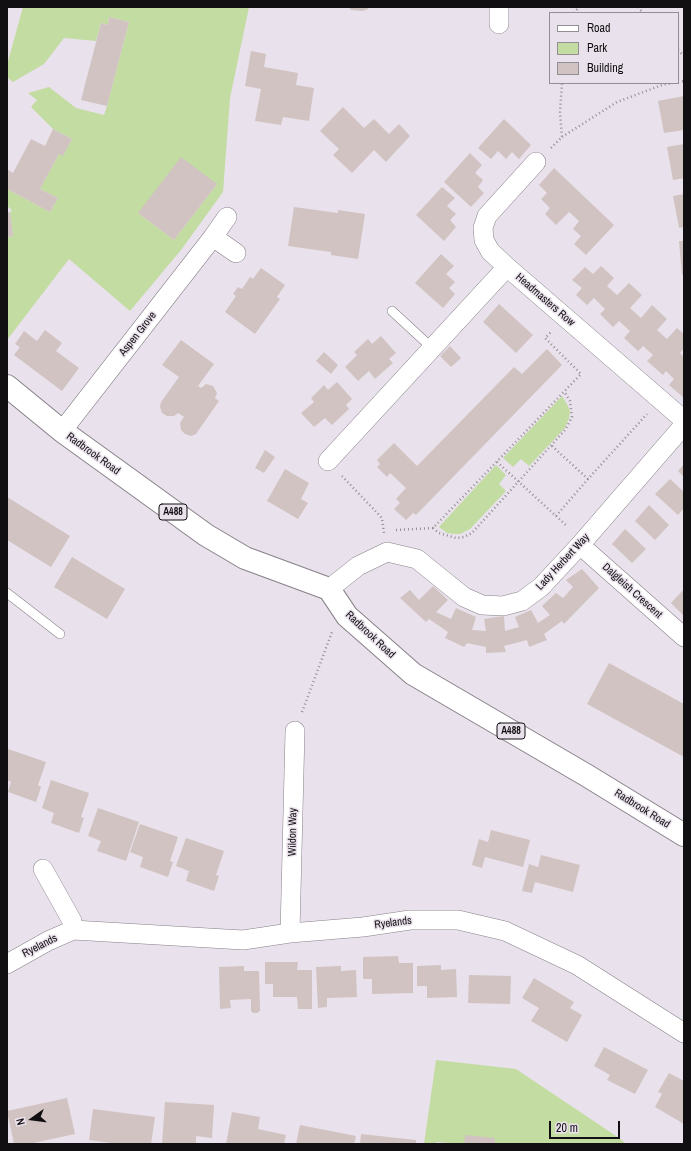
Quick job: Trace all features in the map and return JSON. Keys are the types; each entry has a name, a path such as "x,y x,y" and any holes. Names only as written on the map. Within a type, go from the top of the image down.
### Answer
{"main road":[{"name":"Radbrook Road","path":"7,386 62,431 206,535 245,558 329,589 347,616 413,674 586,774 684,835"}],"street":[{"name":"Headmasters Row","path":"536,162 487,216 483,228 484,240 490,251 684,420"},
{"name":"Aspen Grove","path":"62,431 227,217"},
{"path":"213,237 236,253"},
{"path":"328,461 507,267"},
{"name":"Lady Herbert Way","path":"387,552 417,559 464,597 482,605 503,606 522,601 541,587 582,543 684,425"},
{"name":"Dalgleish Crescent","path":"582,543 684,637"},
{"path":"329,589 358,566 387,552"},
{"name":"Wildon Way","path":"290,933 295,731"},
{"path":"43,869 72,921 74,930"},
{"name":"Ryelands","path":"7,964 48,940 74,930 243,940 290,933 363,927 410,920 458,920 505,931 577,965 684,1033"}],"lane":[{"path":"392,311 432,348"},
{"path":"7,593 60,634"}],"path":[{"path":"562,84 560,112 562,137"},
{"path":"536,162 562,137 617,102 667,84"},
{"path":"384,531 433,528 580,374 545,338 565,317"},
{"path":"433,528 439,533 456,538 464,537 472,533 565,430 572,417 570,401 564,391"},
{"path":"556,516 660,399"},
{"path":"552,446 588,479"},
{"path":"328,461 382,518 387,552"},
{"path":"497,462 556,516 582,543"},
{"path":"295,731 333,630 347,616"}],"green space":[{"path":"23,7 249,7 230,98 223,192 181,250 130,311 69,259 7,340 7,237 13,236 10,212 12,210 7,206 7,189 50,212 58,198 40,189 59,154 63,155 72,139 53,129 31,107 37,100 28,93 49,87 76,108 104,115 129,22 109,17 108,25 101,23 96,41 64,38 44,64 13,82 7,77 7,65","holes":["217,184 174,240 138,213"]},
{"path":"562,396 570,411 565,428 529,466 521,459 513,467 503,458"},
{"path":"496,465 506,475 499,484 506,491 470,529 460,534 454,534 447,533 439,527"},
{"path":"436,1060 516,1069 622,1140 625,1144 495,1144 495,1138 464,1144 436,1142 436,1144 424,1144"}],"building":[{"path":"349,7 368,7 368,9 363,11 351,10"},
{"path":"109,17 129,22 107,106 81,100 101,23 108,25"},
{"path":"251,51 266,54 264,67 298,73 296,85 314,88 309,121 283,117 281,125 255,121 261,89 245,86"},
{"path":"684,96 684,130 664,133 658,101"},
{"path":"343,107 364,128 374,119 389,134 399,124 410,136 386,162 374,150 352,173 333,155 339,149 320,131"},
{"path":"504,119 531,145 519,159 512,152 506,159 498,151 491,159 478,148"},
{"path":"53,129 72,139 63,156 59,154 40,189 58,198 50,212 7,189 7,173 8,170 13,173 31,139 45,146"},
{"path":"684,144 684,178 673,180 667,147"},
{"path":"470,153 482,165 475,173 483,180 478,187 484,193 471,207 444,182"},
{"path":"181,157 217,184 174,240 138,213"},
{"path":"554,168 614,225 586,255 574,244 581,236 573,229 579,221 569,212 556,225 545,214 550,208 541,199 547,193 539,185"},
{"path":"442,187 455,198 447,206 456,214 450,220 456,227 444,241 416,215"},
{"path":"684,194 684,227 679,228 673,196"},
{"path":"294,207 338,213 338,210 365,214 358,259 331,255 331,252 288,246"},
{"path":"10,212 13,236 7,237 7,213"},
{"path":"679,241 684,241 684,274 682,275"},
{"path":"441,254 454,266 446,274 455,282 449,288 455,294 443,308 415,283"},
{"path":"601,266 614,278 607,286 617,295 629,283 642,295 630,308 641,318 652,305 667,319 657,330 667,339 677,328 684,334 684,348 680,353 684,357 684,398 669,385 674,379 666,371 663,375 647,361 653,355 643,346 638,351 624,338 630,331 619,321 613,327 600,314 605,309 594,298 587,305 576,295 582,288 572,280 585,267 593,274"},
{"path":"261,268 285,285 277,297 280,299 255,334 225,312 236,296 233,294 238,287 242,289 250,277 253,279"},
{"path":"499,304 533,335 516,353 483,322"},
{"path":"45,330 62,343 56,351 79,368 62,391 14,355 20,347 15,344 24,331 37,341"},
{"path":"381,336 396,353 389,359 393,363 375,379 369,371 358,381 345,367 357,355 354,352 368,339 372,344"},
{"path":"181,340 214,364 198,386 201,388 206,384 213,386 217,393 215,398 219,401 196,434 191,436 185,434 181,430 180,423 184,417 178,413 174,416 167,416 162,413 160,407 161,402 179,377 162,365"},
{"path":"450,346 461,358 451,367 440,356"},
{"path":"547,349 562,365 416,515 413,513 406,520 394,509 400,503 396,499 406,488 390,473 387,477 377,467 380,464 377,460 394,443 417,466 514,367 522,374"},
{"path":"324,352 338,365 331,374 316,361"},
{"path":"337,382 352,399 346,405 349,409 332,425 325,418 314,427 301,413 314,402 311,398 324,385 328,390"},
{"path":"265,450 275,457 264,473 255,468"},
{"path":"684,464 684,477 678,471"},
{"path":"285,469 309,483 301,499 308,503 298,519 267,501"},
{"path":"670,479 684,492 684,508 678,515 655,494"},
{"path":"7,497 70,536 51,567 7,540"},
{"path":"649,505 669,525 655,540 635,521"},
{"path":"625,529 646,549 632,563 612,544"},
{"path":"72,557 125,589 107,619 54,587"},
{"path":"582,569 599,588 564,624 562,621 544,634 547,640 529,647 527,640 504,646 506,652 486,653 486,647 467,643 464,647 445,638 448,632 429,619 426,622 400,598 410,590 419,600 433,586 448,600 436,612 451,619 456,608 476,617 472,630 486,631 484,619 504,616 505,631 519,627 515,617 531,610 538,623 550,615 542,606 556,593 563,598 573,587 566,580"},
{"path":"684,589 684,616 671,603"},
{"path":"609,663 684,704 684,757 587,704"},
{"path":"8,749 46,762 38,785 41,787 36,802 8,792 11,782 7,780"},
{"path":"51,780 89,793 81,817 84,818 79,833 51,823 54,813 42,808"},
{"path":"98,808 139,822 126,861 97,851 101,841 88,836"},
{"path":"140,824 178,837 170,861 173,862 168,877 140,867 143,857 130,852"},
{"path":"491,830 530,840 523,867 485,857 482,868 472,865 479,839 488,842"},
{"path":"186,838 224,851 216,875 219,876 214,891 186,881 189,871 176,866"},
{"path":"541,855 580,865 573,892 535,882 532,893 522,891 529,864 538,867"},
{"path":"398,956 399,963 413,963 413,993 372,994 372,979 363,979 363,957"},
{"path":"265,962 298,962 297,970 312,970 312,1009 298,1009 297,997 273,997 273,984 265,984"},
{"path":"441,965 441,970 456,969 457,997 427,998 427,986 417,986 417,966"},
{"path":"244,966 244,971 259,971 260,1011 253,1013 251,1011 251,999 230,1000 231,1008 220,1009 219,967"},
{"path":"341,966 341,971 356,970 357,997 327,998 327,1007 318,1008 316,967"},
{"path":"469,975 511,976 510,1004 468,1003"},
{"path":"534,978 574,1002 570,1008 582,1015 567,1042 531,1021 539,1008 522,998"},
{"path":"604,1047 648,1070 635,1094 607,1080 610,1075 594,1066"},
{"path":"669,1073 684,1081 684,1124 655,1107 662,1094 658,1092"},
{"path":"67,1098 75,1134 29,1144 14,1144 7,1111"},
{"path":"165,1102 214,1105 212,1138 196,1136 196,1144 162,1144"},
{"path":"93,1109 155,1117 151,1144 119,1144 89,1140"},
{"path":"232,1112 260,1117 258,1129 286,1135 284,1144 226,1144"},
{"path":"300,1125 356,1136 354,1144 296,1144"},
{"path":"361,1134 416,1140 416,1144 360,1144"},
{"path":"465,1135 495,1138 495,1144 464,1144"}]}
